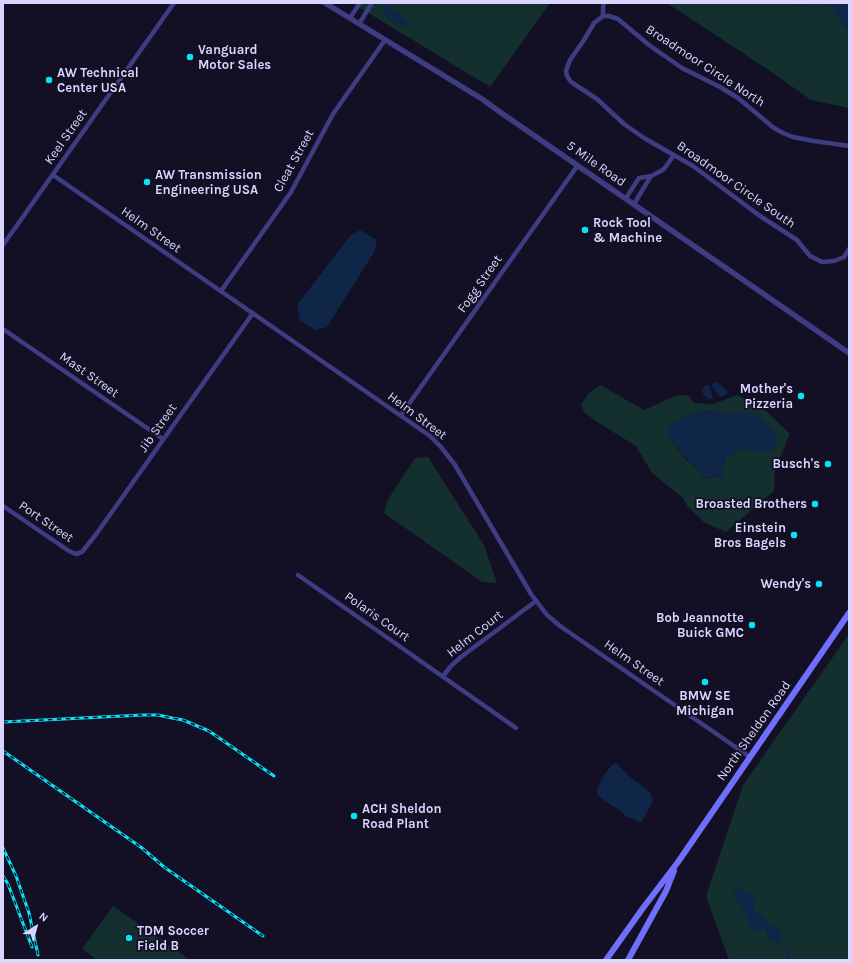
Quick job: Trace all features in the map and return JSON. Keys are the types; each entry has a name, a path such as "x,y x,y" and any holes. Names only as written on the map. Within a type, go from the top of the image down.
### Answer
{"main road":[{"name":"North Sheldon Road","path":"606,960 678,862 849,613"},
{"name":"North Sheldon Road","path":"628,960 666,891 678,862"}],"street":[{"name":"Keel Street","path":"3,245 174,3"},
{"name":"5 Mile Road","path":"325,3 482,99 849,353"},
{"path":"350,18 360,3"},
{"path":"359,24 372,3"},
{"path":"603,16 604,3"},
{"name":"Broadmoor Circle South","path":"603,16 594,23 570,60 566,71 571,82 597,99 624,124 644,138 694,166 760,216 797,240 810,256 822,262 834,262 844,257 849,249"},
{"name":"Broadmoor Circle North","path":"603,16 618,19 649,46 682,68 731,93 760,115 774,128 783,133 814,142 849,146"},
{"name":"Cleat Street","path":"221,291 291,192 333,114 385,40"},
{"path":"626,198 639,178 651,176 664,169 674,154"},
{"name":"Fogg Street","path":"401,415 578,165"},
{"name":"Helm Street","path":"52,175 430,436 450,456 536,601 548,615 560,626 750,757"},
{"path":"634,204 651,176"},
{"name":"Jib Street","path":"78,553 86,549 253,313"},
{"name":"Mast Street","path":"3,329 163,439"},
{"name":"Port Street","path":"3,506 69,552 78,553"},
{"name":"Polaris Court","path":"298,575 443,676"},
{"name":"Helm Court","path":"516,728 443,676 461,656 536,601"}],"green space":[{"path":"352,3 550,3 490,87"},
{"path":"667,3 849,3 849,108 811,100"},
{"path":"600,385 644,410 675,396 688,395 694,403 713,404 737,395 762,407 790,434 775,469 774,491 726,532 705,523 688,507 683,498 652,473 636,446 597,422 584,412 581,404 590,392","holes":["707,410 730,415 734,413 758,415 773,431 773,449 761,452 740,449 725,458 722,472 723,477 718,478 715,476 709,479 703,477 701,471 687,461 667,432 698,413"]},
{"path":"428,457 484,545 497,583 482,582 384,513 387,501 415,458"},
{"path":"849,634 849,960 729,960 706,896 743,785"},
{"path":"113,906 190,960 97,960 82,949"}],"water":[{"path":"833,3 849,3 849,31 833,10"},
{"path":"385,5 398,12 410,26 405,27 388,19 382,10"},
{"path":"360,230 377,240 374,252 327,327 316,330 300,321 297,305 350,236"},
{"path":"716,382 728,392 726,395 720,397 713,388 712,384"},
{"path":"708,385 710,387 713,399 708,399 703,394 702,389"},
{"path":"707,410 730,415 734,413 746,412 758,415 773,431 776,436 777,444 773,449 761,452 740,449 725,458 722,472 723,478 721,479 715,476 706,479 703,477 701,471 688,461 667,432 671,425 682,418"},
{"path":"616,763 630,777 650,792 653,801 641,823 630,817 627,818 623,813 597,795 597,789 604,775 612,765"},
{"path":"739,888 751,893 756,900 753,906 754,911 765,918 766,924 780,930 782,934 781,940 774,943 768,938 765,930 763,929 759,932 750,928 744,910 734,896 734,892"}],"waterway":[{"path":"796,3 817,13 821,11 825,3"},
{"path":"777,941 789,951 789,960"}],"railway":[{"path":"3,722 158,715 183,720 209,731 274,776"},
{"path":"3,751 142,848 164,867 263,936"},
{"path":"3,848 16,876 29,913 38,955"},
{"path":"3,876 8,884 32,947"}],"place":[{"name":"Vanguard Motor Sales","path":"190,57"},
{"name":"AW Technical Center USA","path":"49,80"},
{"name":"AW Transmission Engineering USA","path":"147,182"},
{"name":"Rock Tool & Machine","path":"585,230"},
{"name":"Mother's Pizzeria","path":"801,396"},
{"name":"Busch's","path":"828,464"},
{"name":"Broasted Brothers","path":"815,504"},
{"name":"Einstein Bros Bagels","path":"794,535"},
{"name":"Wendy's","path":"819,584"},
{"name":"Bob Jeannotte Buick GMC","path":"752,625"},
{"name":"BMW SE Michigan","path":"705,682"},
{"name":"ACH Sheldon Road Plant","path":"354,816"},
{"name":"TDM Soccer Field B","path":"129,938"}]}
